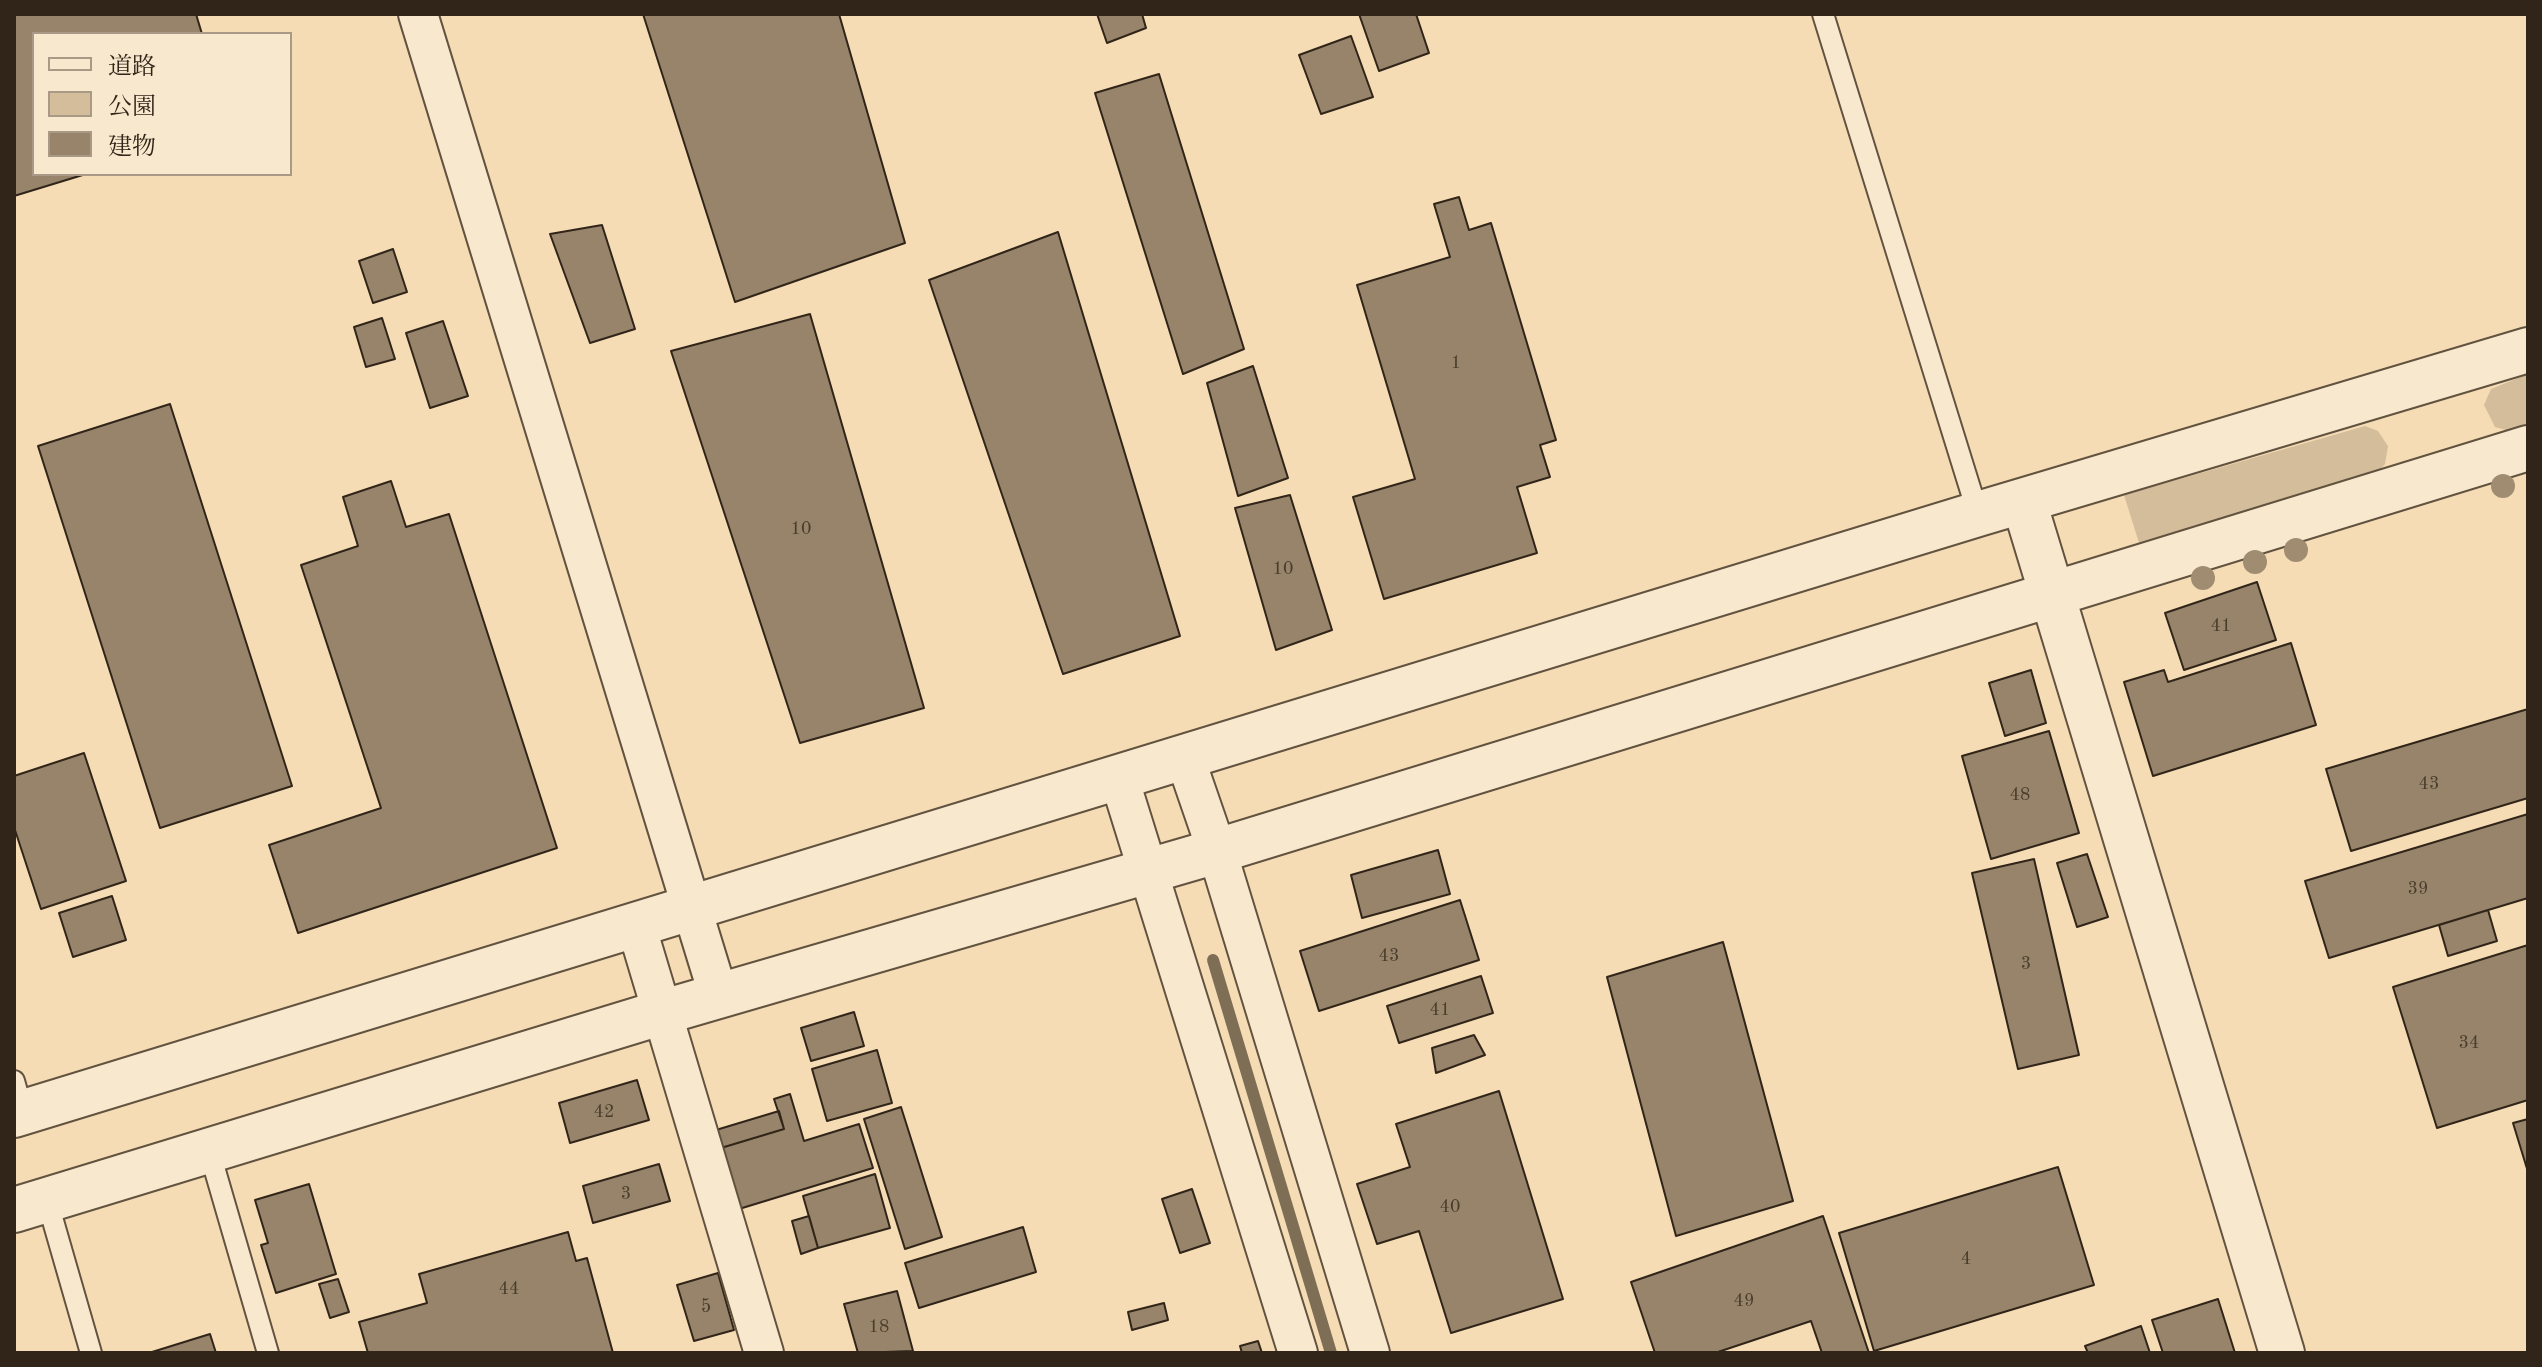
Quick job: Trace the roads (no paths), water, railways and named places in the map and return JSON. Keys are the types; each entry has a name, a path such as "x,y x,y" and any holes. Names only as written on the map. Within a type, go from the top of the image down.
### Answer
{"street":[{"path":"418,14 719,997"},
{"path":"17,1103 636,925 1978,514 2528,350"},
{"path":"31,1205 660,1013 1149,872 2528,448"},
{"path":"2024,502 2282,1353"},
{"path":"1185,758 1217,851 1370,1353"},
{"path":"1119,778 1298,1353"},
{"path":"636,925 764,1353"}],"lane":[{"path":"1823,14 1978,514"},
{"path":"209,1150 268,1353"},
{"path":"31,1205 91,1353"}],"waterway":[{"path":"1213,960 1331,1353"}]}
